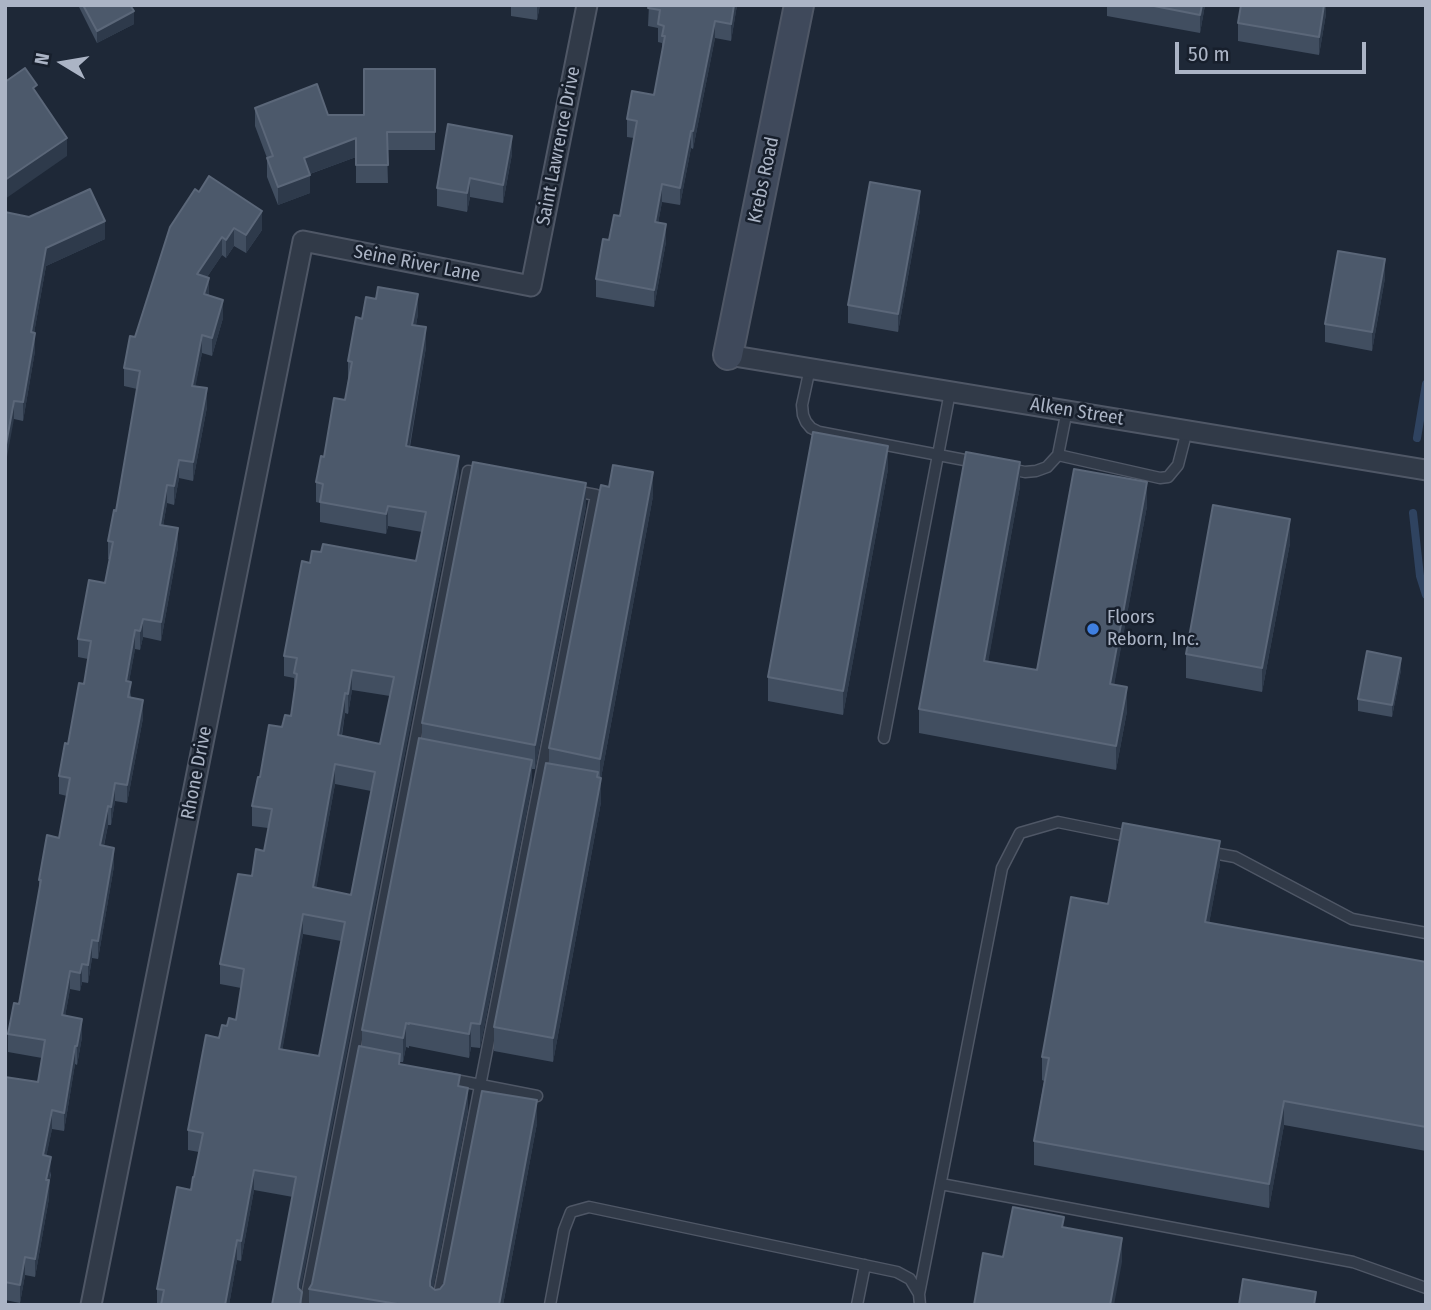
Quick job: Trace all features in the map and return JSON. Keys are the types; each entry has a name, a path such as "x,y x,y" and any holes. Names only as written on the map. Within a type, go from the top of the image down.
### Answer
{"street":[{"name":"Saint Lawrence Drive","path":"531,286 587,5"},
{"name":"Krebs Road","path":"728,355 799,5"},
{"name":"Seine River Lane","path":"303,241 531,286"},
{"name":"Rhone Drive","path":"91,1305 303,241"},
{"name":"Alken Street","path":"728,355 1426,470"}],"lane":[{"path":"810,368 802,405 803,415 811,428 819,432 988,464"},
{"path":"884,738 950,392"},
{"path":"1000,467 1025,472 1047,467 1058,455 1067,410"},
{"path":"1058,455 1160,478 1168,477 1178,465 1187,430"},
{"path":"305,1305 468,471 494,476"},
{"path":"437,1305 480,1085 546,779 596,495 570,490"},
{"path":"412,753 425,756"},
{"path":"527,775 546,779"},
{"path":"919,1299 1002,868 1020,833 1058,822 1140,838"},
{"path":"1194,849 1234,857 1352,919 1426,933"},
{"path":"353,1060 366,1063"},
{"path":"442,1078 537,1096"},
{"path":"941,1184 1353,1262 1426,1289"},
{"path":"550,1305 564,1230 571,1212 589,1207 897,1272 910,1279 919,1299"},
{"path":"857,1305 865,1265"}],"building":[{"path":"83,5 130,5 134,11 97,31"},
{"path":"649,5 734,5 731,24 715,21 680,188 662,184 655,222 666,224 654,290 596,279 603,239 609,240 614,215 620,216 637,121 627,119 632,91 654,95 665,36 662,36 664,26 658,24 660,10 648,8"},
{"path":"1149,5 1202,5 1200,15"},
{"path":"1241,5 1324,5 1319,37 1238,23"},
{"path":"25,68 37,85 33,88 67,138 5,180 5,82"},
{"path":"364,69 435,69 435,132 387,132 388,165 356,165 356,138 304,158 310,175 278,187 267,158 273,156 255,108 317,84 328,115 364,115"},
{"path":"448,124 512,136 503,185 470,178 467,193 437,188"},
{"path":"209,176 262,211 246,235 234,228 226,240 222,237 197,274 209,278 204,294 223,300 212,338 202,335 192,386 207,388 193,462 179,460 174,486 167,485 160,525 178,528 161,622 143,619 140,631 135,630 126,681 131,682 128,697 143,700 127,785 115,783 100,845 114,848 98,941 92,940 88,965 82,964 80,973 70,971 62,1015 82,1019 64,1113 52,1110 43,1155 51,1157 35,1259 25,1257 20,1285 5,1282 5,1077 38,1082 45,1040 8,1034 14,1003 19,1004 47,835 59,838 70,778 59,776 79,683 84,684 91,641 78,639 89,580 105,583 113,542 108,541 114,510 116,511 140,371 124,368 130,336 135,337 170,227 195,189 199,192"},
{"path":"870,182 920,191 898,314 848,305"},
{"path":"90,189 105,221 46,248 31,332 35,333 23,402 14,401 5,450 5,212 29,217"},
{"path":"1338,251 1385,259 1372,332 1325,324"},
{"path":"378,287 418,294 412,325 426,327 406,446 459,456 298,1284 302,1292 300,1305 272,1305 296,1177 254,1170 241,1241 237,1240 225,1305 161,1305 164,1290 157,1289 177,1187 191,1190 203,1133 188,1130 206,1035 219,1038 222,1025 227,1026 229,1018 236,1020 244,969 220,964 238,874 252,876 256,849 264,851 272,809 252,806 269,725 282,727 285,715 291,716 297,658 284,656 302,561 310,563 312,551 321,552 323,544 416,561 426,512 388,506 386,514 320,502 323,484 316,482 321,456 324,457 334,398 345,400 352,362 348,361 356,317 362,319 366,297 376,299","holes":["352,670 394,677 380,744 338,735","335,764 375,772 351,895 313,887","303,914 345,922 319,1056 279,1049"]},
{"path":"813,432 888,446 843,691 768,677"},
{"path":"966,452 1020,462 984,661 1037,670 1074,469 1147,482 1110,684 1127,687 1116,746 919,709"},
{"path":"473,462 586,483 535,745 422,723"},
{"path":"613,465 653,472 600,759 549,748 601,485 609,487"},
{"path":"1213,505 1290,519 1262,668 1186,654"},
{"path":"1367,651 1401,658 1392,705 1358,699"},
{"path":"419,738 532,760 480,1024 471,1023 469,1034 406,1023 403,1038 362,1030"},
{"path":"546,763 598,772 597,777 601,778 553,1038 494,1027"},
{"path":"1123,823 1220,841 1205,922 1426,962 1426,1127 1284,1101 1269,1184 1034,1141 1049,1058 1042,1057 1071,897 1108,904"},
{"path":"359,1046 400,1054 399,1064 460,1075 458,1086 468,1088 430,1281 430,1286 435,1290 444,1284 482,1091 537,1100 499,1305 403,1305 309,1289"},
{"path":"1013,1207 1064,1217 1062,1227 1122,1238 1110,1305 974,1305 983,1253 1003,1257"},
{"path":"1243,1279 1316,1292 1314,1305 1239,1305"}],"waterway":[{"path":"1417,438 1426,384"},
{"path":"1413,513 1420,576 1426,595"}],"place":[{"name":"Floors Reborn, Inc.","path":"1093,629"}]}
